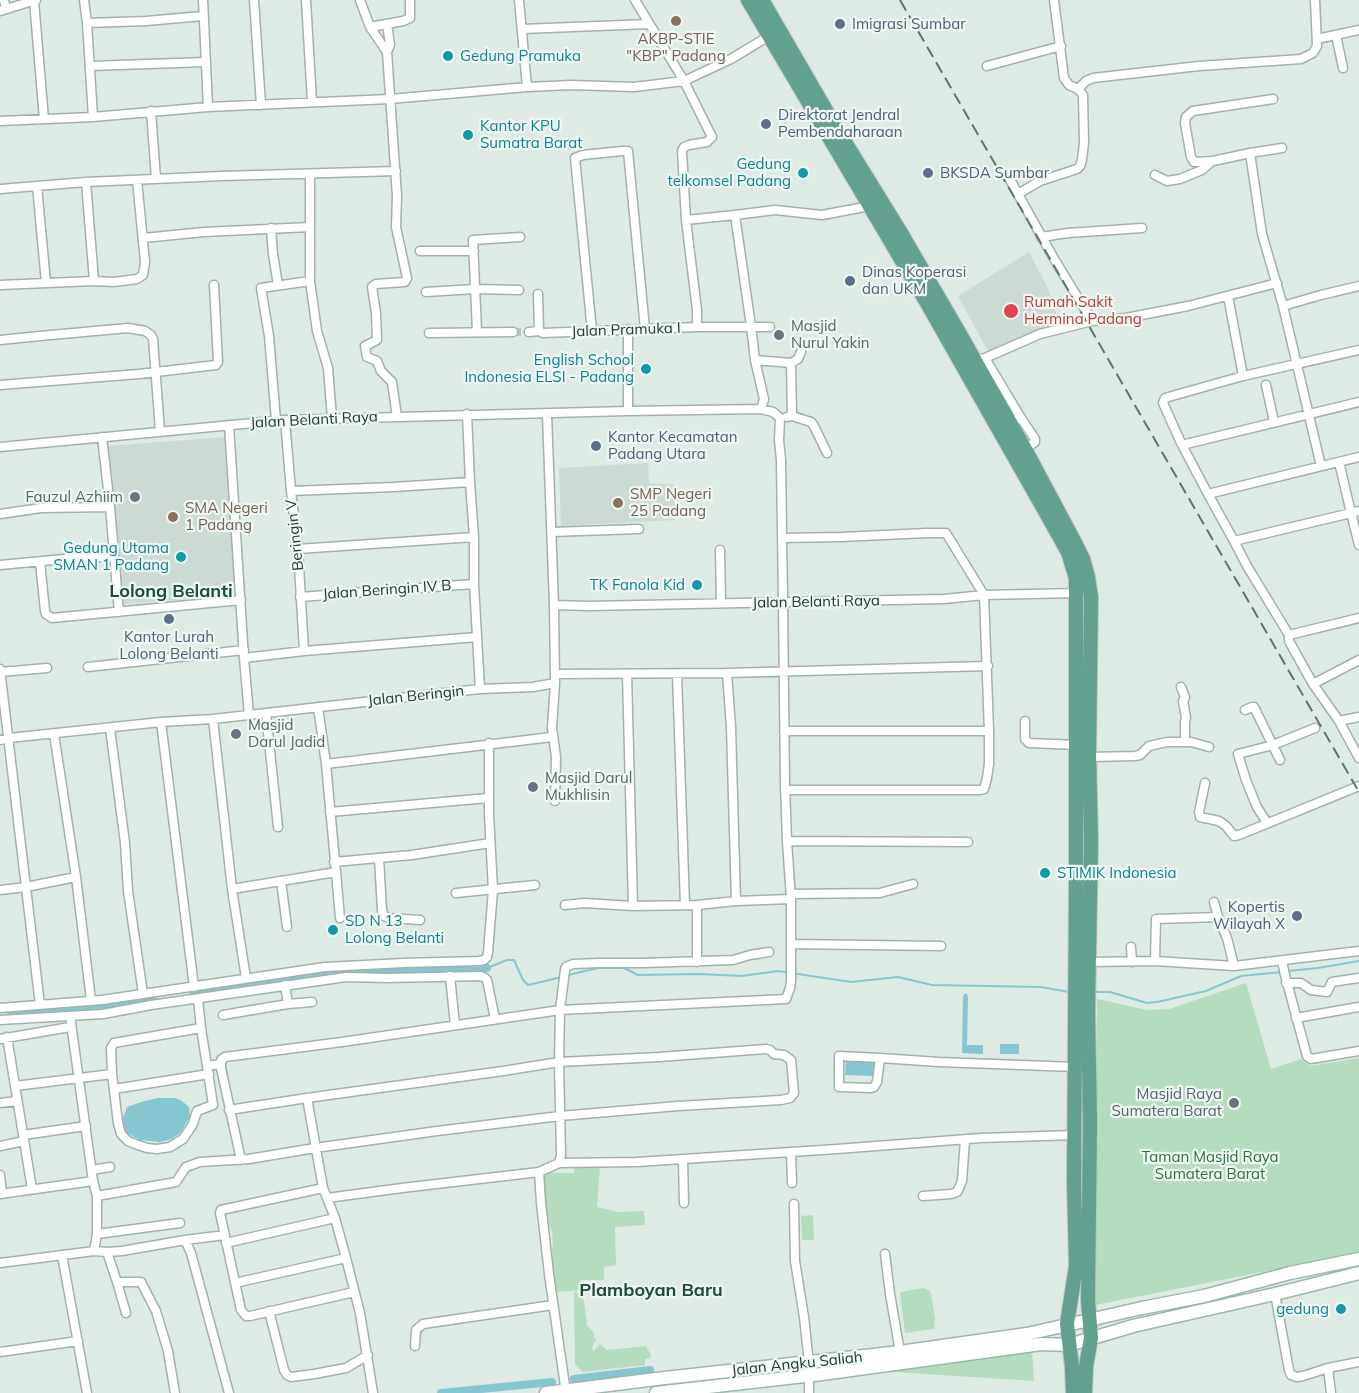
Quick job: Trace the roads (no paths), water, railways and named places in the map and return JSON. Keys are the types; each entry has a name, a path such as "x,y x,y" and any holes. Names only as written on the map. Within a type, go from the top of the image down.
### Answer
{"main road":[{"path":"748,0 852,164 914,268 1068,552 1076,578 1077,745 1091,851 1089,962 1082,980"},
{"path":"762,0 833,134"},
{"path":"852,164 870,206 980,359 1016,421 1025,449 1083,560 1088,577 1091,597 1089,757 1083,782 1082,997 1090,1133 1088,1300 1091,1338 1086,1366 1085,1393"},
{"path":"1073,1393 1067,1324 1076,1266 1075,1067 1082,997"},
{"name":"Jalan Angku Saliah","path":"656,1393 1048,1330 1359,1259"},
{"path":"1069,1345 1133,1326 1359,1273"},
{"name":"Jalan Angku Saliah","path":"546,1393 1050,1344 1069,1345"}],"street":[{"path":"3,6 35,0 44,119"},
{"path":"84,0 93,117"},
{"path":"203,0 208,107"},
{"path":"254,0 261,105"},
{"path":"306,0 312,102"},
{"path":"360,0 370,27 387,52"},
{"path":"370,27 410,18 410,0"},
{"path":"519,0 527,87"},
{"path":"635,0 684,81 712,136 707,142 689,145 682,151 686,220 697,327"},
{"path":"1018,194 1040,181 1077,169 1082,160 1084,99 1078,89 1069,85 1065,78 1054,0"},
{"path":"1078,89 1093,78 1199,66 1301,59 1313,53 1317,46 1315,0"},
{"path":"87,23 203,16"},
{"path":"387,24 396,171 396,227 406,280 405,282 373,285 377,340 365,346 367,357 377,361 381,371 392,382 397,417"},
{"path":"522,29 649,24"},
{"path":"1317,39 1359,30"},
{"path":"1336,35 1342,68"},
{"path":"0,121 93,117 208,107 390,99 527,87 571,85 634,87 684,81 730,59 769,36"},
{"path":"987,66 1061,46"},
{"path":"90,66 206,62"},
{"path":"1273,99 1193,111 1188,114 1185,123 1192,161 1197,163 1213,161 1282,147"},
{"path":"151,111 156,179"},
{"path":"592,331 575,158 622,151 628,151 645,329"},
{"path":"1250,153 1262,234 1283,306 1321,466"},
{"path":"1155,175 1167,180 1180,179 1202,170 1213,161"},
{"path":"0,189 86,182 396,171"},
{"path":"310,174 310,281 317,331 328,368 332,418"},
{"path":"1008,176 1041,237 1092,321"},
{"path":"0,285 114,282 136,279 143,275 146,262 137,180"},
{"path":"86,182 94,281"},
{"path":"37,186 46,283"},
{"path":"686,220 775,210 822,215 870,206"},
{"path":"735,215 754,360 764,399 761,410 773,412 780,418"},
{"path":"143,238 204,232 310,227"},
{"path":"271,228 278,285 310,281"},
{"path":"1041,237 1142,228"},
{"path":"477,332 473,240 520,237"},
{"path":"420,251 474,251"},
{"path":"980,359 1040,334 1092,321 1126,318 1188,306 1276,283"},
{"path":"0,385 213,366 218,362 214,285"},
{"name":"Beringin V","path":"278,285 261,289 298,549 304,651"},
{"path":"1283,306 1359,286"},
{"path":"426,292 475,289 519,290"},
{"path":"538,294 539,330"},
{"path":"1228,296 1244,376"},
{"name":"Jalan Pramuka I","path":"529,332 771,327"},
{"path":"0,340 128,328 145,331 153,339 160,431"},
{"path":"628,329 628,411"},
{"path":"429,333 513,332"},
{"path":"1359,350 1244,376 1165,398 1163,403 1182,445 1246,566 1289,635 1289,641 1313,684 1339,721 1359,758"},
{"path":"754,360 791,363 798,359 801,352"},
{"path":"791,363 792,416"},
{"path":"1266,385 1274,422"},
{"path":"1182,445 1359,402"},
{"name":"Jalan Belanti Raya","path":"0,447 281,420 467,414 761,410"},
{"path":"467,414 480,689"},
{"path":"547,414 554,605 555,678 552,736 556,757 555,801"},
{"path":"780,418 792,416 811,422 827,453"},
{"path":"241,1160 221,1064 221,1060 225,1057 560,1010 786,999 791,976 791,897 785,790 780,418"},
{"path":"229,425 249,715"},
{"path":"102,437 119,612"},
{"path":"1208,494 1359,457"},
{"path":"1339,462 1355,512 1359,545"},
{"path":"291,491 470,482"},
{"path":"0,514 41,508 110,507"},
{"path":"1234,541 1355,512"},
{"path":"552,532 639,528"},
{"path":"782,538 946,533 984,595 989,730 989,764 984,789 981,790 785,790"},
{"path":"298,549 474,537"},
{"path":"720,550 721,603"},
{"path":"0,565 85,557 114,557"},
{"path":"40,562 45,611 52,618 241,600"},
{"name":"Jalan Beringin IV B","path":"300,597 474,584"},
{"name":"Jalan Belanti Raya","path":"554,605 944,599 984,595 1077,593"},
{"path":"1289,635 1359,618"},
{"path":"88,667 477,637"},
{"path":"1313,684 1359,660"},
{"name":"Jalan Beringin","path":"5,739 161,722 213,719 480,689 533,687 555,678 627,674 988,666"},
{"path":"40,1005 5,739 0,671 47,668"},
{"path":"727,673 731,727 736,901"},
{"path":"627,674 633,906"},
{"path":"677,674 685,905"},
{"path":"1181,687 1185,697 1183,701 1186,718 1185,742"},
{"path":"318,707 326,764 340,918"},
{"path":"1245,710 1254,707 1281,760"},
{"path":"266,713 278,827"},
{"path":"1339,721 1359,717"},
{"path":"213,719 232,889 246,978"},
{"path":"1025,721 1025,739 1029,743 1077,745"},
{"path":"161,722 194,987"},
{"path":"110,728 142,994"},
{"path":"1267,823 1257,807 1238,754 1273,745 1315,728"},
{"path":"784,731 989,730"},
{"path":"54,734 76,878 91,1000"},
{"path":"326,764 552,736"},
{"path":"1089,757 1140,755 1149,746 1157,743 1185,742 1209,747"},
{"path":"0,1020 70,1016 142,994 246,978 387,978 484,960 487,957 493,890 488,798 489,743"},
{"path":"1205,783 1199,812 1202,819 1219,821 1234,836 1359,786"},
{"path":"330,812 488,798"},
{"path":"787,841 968,842"},
{"path":"334,862 412,855 490,843"},
{"path":"379,858 384,916 420,921"},
{"path":"232,889 336,872"},
{"path":"0,890 76,878"},
{"path":"281,881 287,927"},
{"path":"565,905 584,903 633,906 697,905 791,897 880,893 913,884"},
{"path":"456,893 535,885"},
{"path":"1214,902 1234,966"},
{"path":"697,905 697,962"},
{"path":"1155,961 1156,919 1218,917"},
{"path":"791,944 941,946"},
{"path":"1131,947 1132,962"},
{"path":"1089,962 1155,961 1284,972 1359,951"},
{"path":"559,1163 561,1155 560,1010 566,967 573,964 733,960 769,952"},
{"path":"0,1008 91,1000 102,1008 151,1005 198,999 292,979 325,967 439,970 450,976 481,976 487,980 495,1019"},
{"path":"1284,972 1311,990 1327,992 1332,982 1359,978"},
{"path":"1284,972 1307,1056 1311,1059 1359,1051"},
{"path":"450,976 454,1025"},
{"path":"288,1004 292,979"},
{"path":"198,999 213,1105 198,1110 187,1134 174,1145 165,1148 147,1148 124,1138 117,1123 111,1048 114,1043 201,1028"},
{"path":"223,1015 312,1002"},
{"path":"1296,1018 1359,1007"},
{"path":"70,1016 97,1196 97,1234 94,1251"},
{"path":"32,1189 15,1086 4,1038 70,1026"},
{"path":"97,1196 176,1182 189,1165 213,1161 241,1160 560,1116 781,1100 789,1098 794,1093 791,1060 766,1049 559,1062 230,1110"},
{"path":"880,1058 877,1082 874,1087 839,1088 839,1056 1075,1067"},
{"path":"114,1089 208,1070 221,1064"},
{"path":"15,1086 112,1074"},
{"path":"307,1098 323,1188 335,1218 346,1258 368,1355 373,1393"},
{"path":"0,1103 17,1101"},
{"path":"0,1146 23,1138 86,1126"},
{"path":"327,1198 539,1172 559,1163 682,1160 965,1140 1074,1135"},
{"path":"923,1196 957,1192 962,1181 965,1140"},
{"path":"791,1152 792,1183"},
{"path":"682,1160 684,1203"},
{"path":"92,1170 110,1167"},
{"path":"539,1172 553,1305 566,1391"},
{"path":"0,1175 1,1194 93,1181"},
{"path":"323,1188 222,1209 220,1213 241,1310 246,1316 250,1316 354,1292"},
{"path":"794,1204 795,1261 804,1317 809,1393"},
{"path":"0,1263 94,1251 122,1251 185,1240 226,1239 335,1218"},
{"path":"97,1234 180,1223"},
{"path":"185,1240 191,1253 230,1393"},
{"path":"107,1252 126,1313"},
{"path":"885,1254 900,1352"},
{"path":"62,1255 87,1393"},
{"path":"235,1283 346,1258"},
{"path":"117,1282 138,1281 142,1283 156,1311 168,1351 175,1393"},
{"path":"1275,1294 1291,1375 1303,1376 1359,1362"},
{"path":"415,1346 416,1330 423,1324 553,1305"},
{"path":"269,1311 284,1370 291,1377 346,1368 368,1355"},
{"path":"0,1352 78,1341"},
{"path":"1328,1368 1331,1393"}],"water":[{"path":"964,994 967,994 968,998 967,1045 983,1045 983,1054 962,1053"},
{"path":"1000,1044 1019,1044 1019,1054 1000,1054"},
{"path":"846,1057 875,1058 874,1076 845,1075"},
{"path":"158,1098 175,1098 189,1107 190,1117 180,1133 172,1139 160,1142 140,1140 127,1133 123,1118 127,1107"}],"waterway":[{"path":"487,968 507,960 514,960 523,980 528,985 562,977"},
{"path":"1288,971 1359,961"},
{"path":"193,995 339,973 487,968"},
{"path":"568,975 598,968 624,968 638,975 742,976 778,971 851,982 898,977 932,985 1041,987 1069,992"},
{"path":"1093,992 1110,992 1147,1003 1157,1002 1206,991 1241,976 1282,972"},
{"path":"11,1015 100,1009 154,1001"},
{"path":"574,1379 650,1370"},
{"path":"441,1393 552,1382"}],"tunnel":[{"path":"513,332 529,332"}],"railway":[{"path":"900,0 1359,792"}],"place":[{"name":"AKBP-STIE \"KBP\" Padang","path":"676,21"},
{"name":"Imigrasi Sumbar","path":"840,24"},
{"name":"Gedung Pramuka","path":"448,56"},
{"name":"Direktorat Jendral Pembendaharaan","path":"766,124"},
{"name":"Kantor KPU Sumatra Barat","path":"468,135"},
{"name":"Gedung telkomsel Padang","path":"803,173"},
{"name":"BKSDA Sumbar","path":"928,173"},
{"name":"Dinas Koperasi dan UKM","path":"850,281"},
{"name":"Rumah Sakit Hermina Padang","path":"1011,311"},
{"name":"Masjid Nurul Yakin","path":"779,335"},
{"name":"English School Indonesia ELSI - Padang","path":"646,369"},
{"name":"Kantor Kecamatan Padang Utara","path":"596,446"},
{"name":"Fauzul Azhiim","path":"135,497"},
{"name":"SMP Negeri 25 Padang","path":"618,503"},
{"name":"SMA Negeri 1 Padang","path":"173,517"},
{"name":"Gedung Utama SMAN 1 Padang","path":"181,557"},
{"name":"TK Fanola Kid","path":"697,585"},
{"name":"Kantor Lurah Lolong Belanti","path":"169,619"},
{"name":"Masjid Darul Jadid","path":"236,734"},
{"name":"Masjid Darul Mukhlisin","path":"533,787"},
{"name":"STIMIK Indonesia","path":"1045,873"},
{"name":"Kopertis Wilayah X","path":"1297,916"},
{"name":"SD N 13 Lolong Belanti","path":"333,930"},
{"name":"Masjid Raya Sumatera Barat","path":"1234,1103"},
{"name":"gedung","path":"1341,1309"}],"district":[{"name":"Lolong Belanti","path":"171,592"},
{"name":"Plamboyan Baru","path":"651,1291"}],"park label":[{"name":"Taman Masjid Raya Sumatera Barat","path":"1210,1166"}]}
